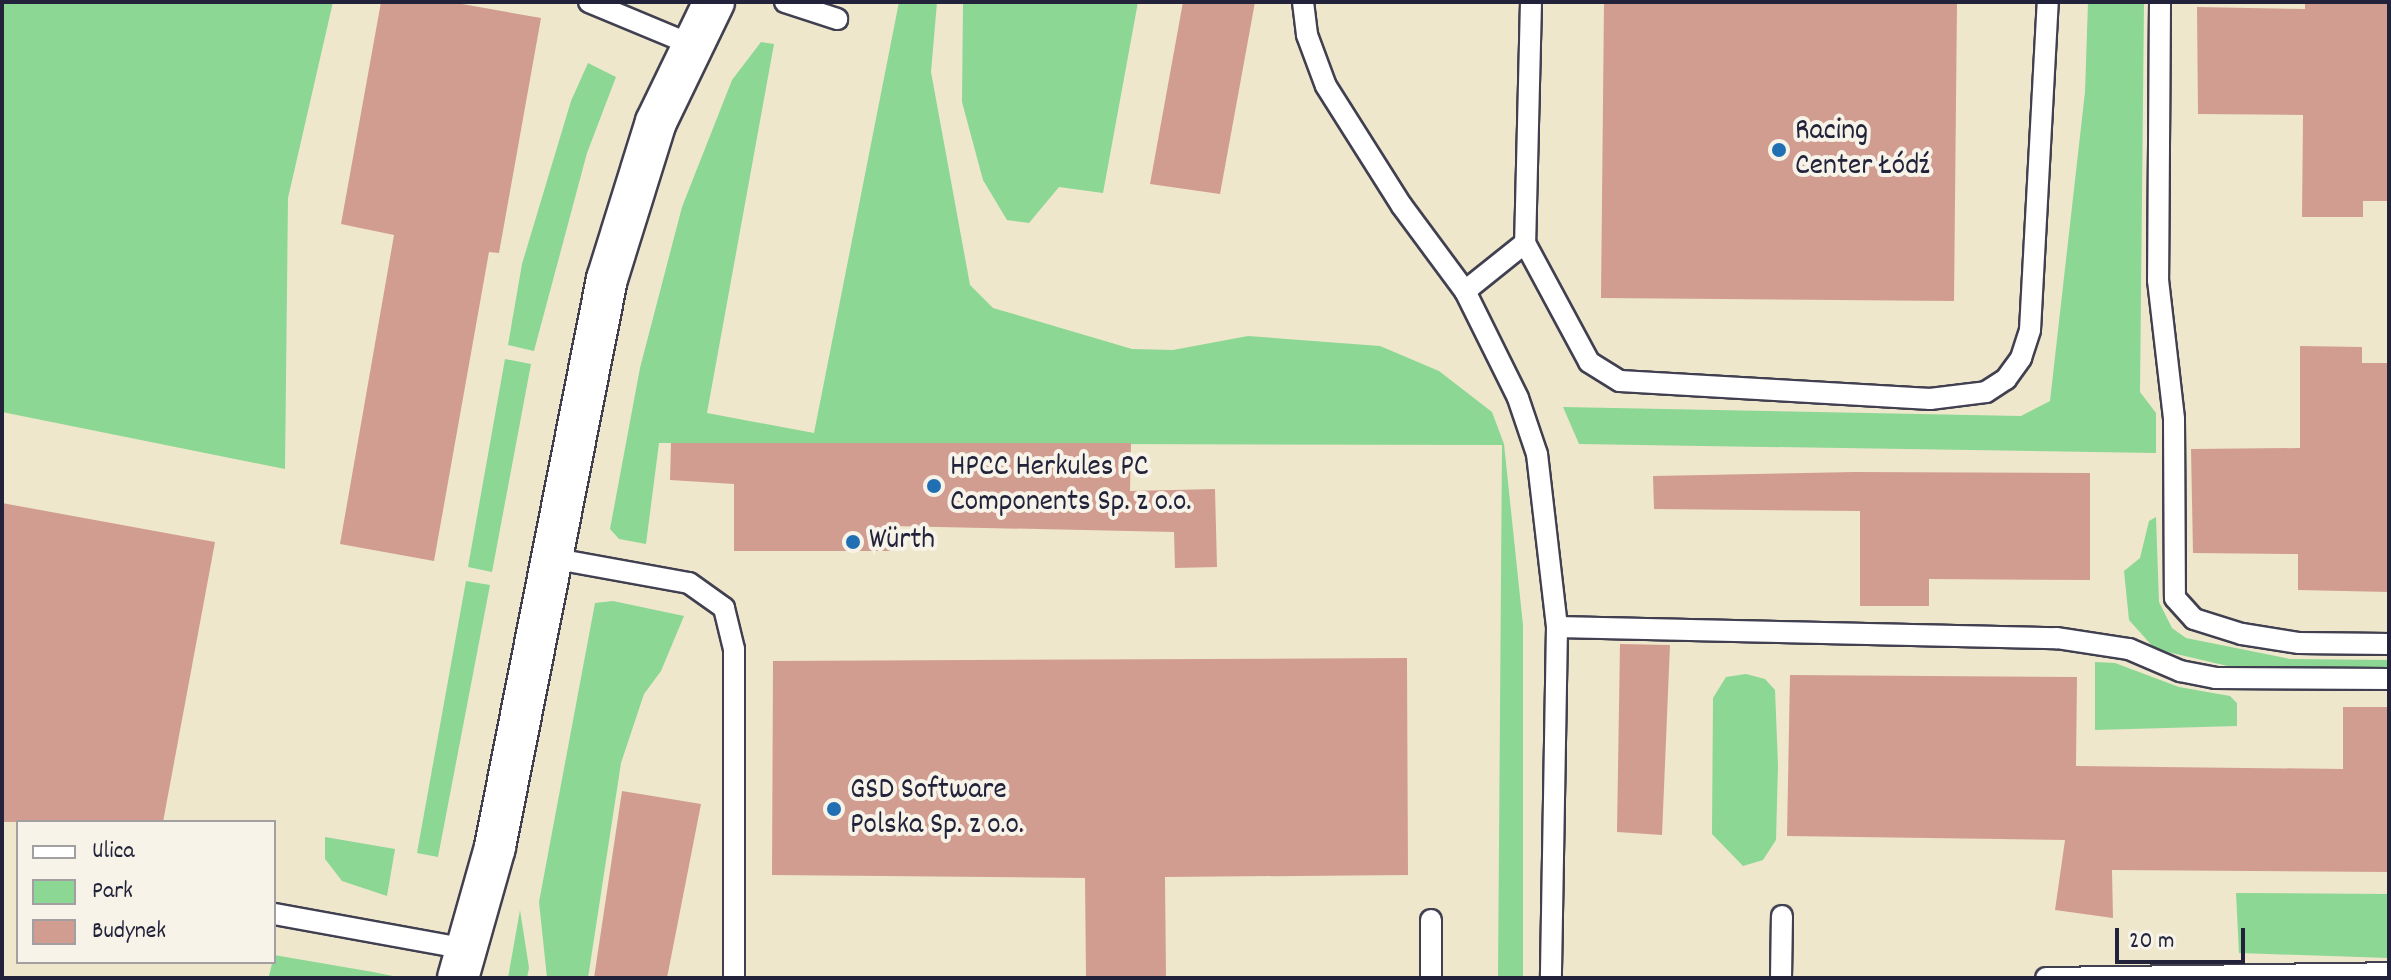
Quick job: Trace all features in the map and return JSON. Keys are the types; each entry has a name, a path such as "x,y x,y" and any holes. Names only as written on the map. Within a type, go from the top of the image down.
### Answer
{"street":[{"path":"462,964 495,847 607,279 656,122 690,44 714,2"}],"lane":[{"path":"589,2 690,44"},
{"path":"785,2 837,19"},
{"path":"1303,2 1307,35 1326,86 1402,206 1465,291 1518,398 1537,454 1557,627 1551,978"},
{"path":"1531,2 1525,243 1589,362 1620,381 1930,399 1986,392 2006,379 2021,358 2030,330 2048,2"},
{"path":"2160,2 2158,280 2174,419 2175,598 2194,619 2242,634 2299,643 2389,644"},
{"path":"1465,291 1525,243"},
{"path":"551,558 689,583 724,608 734,649 734,978"},
{"path":"1557,627 2056,638 2129,649 2180,671 2215,678 2389,679"},
{"path":"276,915 462,964"},
{"path":"1781,978 1782,916"},
{"path":"1431,920 1431,978"},
{"path":"2046,978 2389,973"}],"green space":[{"path":"2,2 333,2 288,198 285,469 2,412"},
{"path":"899,2 937,2 931,72 970,285 993,308 1132,349 1173,350 1248,336 1380,346 1439,371 1492,412 1504,444 1523,625 1523,978 1498,978 1502,445 659,443 646,544 619,539 610,529 640,368 682,207 732,80 761,42 774,44 707,413 814,433"},
{"path":"963,2 1138,2 1103,193 1059,187 1029,223 1007,220 983,180 962,102"},
{"path":"2088,2 2144,2 2140,392 2156,413 2156,453 1579,444 1563,407 2021,416 2050,401 2085,92"},
{"path":"588,63 616,77 587,153 534,351 508,345 522,264 571,101"},
{"path":"505,359 531,364 492,572 468,567"},
{"path":"2156,517 2159,602 2172,628 2186,638 2290,659 2389,660 2389,667 2232,667 2155,649 2129,620 2124,571 2140,558 2149,521"},
{"path":"466,581 490,585 438,857 417,853"},
{"path":"613,601 684,616 661,671 644,694 621,763 588,978 547,978 539,902 595,603"},
{"path":"2095,662 2115,663 2179,687 2230,696 2237,703 2237,726 2095,730"},
{"path":"1746,674 1765,679 1775,690 1778,765 1776,840 1763,860 1743,866 1712,834 1713,698 1726,677"},
{"path":"325,837 395,849 387,896 342,881 325,859"},
{"path":"2236,893 2389,894 2389,958 2239,953"},
{"path":"520,910 529,968 527,978 508,978"},
{"path":"276,955 403,978 269,976 272,964 276,964"}],"building":[{"path":"381,2 451,2 541,18 499,253 489,252 434,561 340,544 394,235 341,224"},
{"path":"1183,2 1255,2 1220,194 1150,184"},
{"name":"Racing Center Łódź","path":"1604,2 1957,2 1954,301 1601,298"},
{"path":"2305,2 2389,2 2389,201 2363,201 2363,217 2302,217 2303,115 2198,114 2197,7 2305,9"},
{"path":"2300,346 2362,347 2362,363 2389,363 2389,592 2298,590 2298,554 2193,553 2191,449 2300,448"},
{"path":"671,443 1131,443 1130,491 1215,489 1217,567 1175,568 1174,532 894,526 894,551 734,551 734,484 670,480"},
{"path":"1854,472 2090,473 2090,580 1929,579 1929,606 1860,606 1860,511 1654,509 1653,476"},
{"path":"2,503 215,542 163,820 2,822"},
{"path":"1620,644 1670,645 1662,835 1617,832"},
{"path":"1407,658 1408,875 1165,877 1166,978 1086,978 1085,878 772,875 773,661"},
{"path":"1790,675 2077,677 2076,766 2343,769 2343,707 2389,707 2389,872 2112,870 2113,918 2055,910 2065,840 1787,836"},
{"path":"622,791 701,804 667,978 594,978"}],"place":[{"name":"Racing Center Łódź","path":"1779,150"},
{"name":"HPCC Herkules PC Components Sp. z o.o.","path":"934,486"},
{"name":"Würth","path":"853,542"},
{"name":"GSD Software Polska Sp. z o.o.","path":"834,809"}]}
